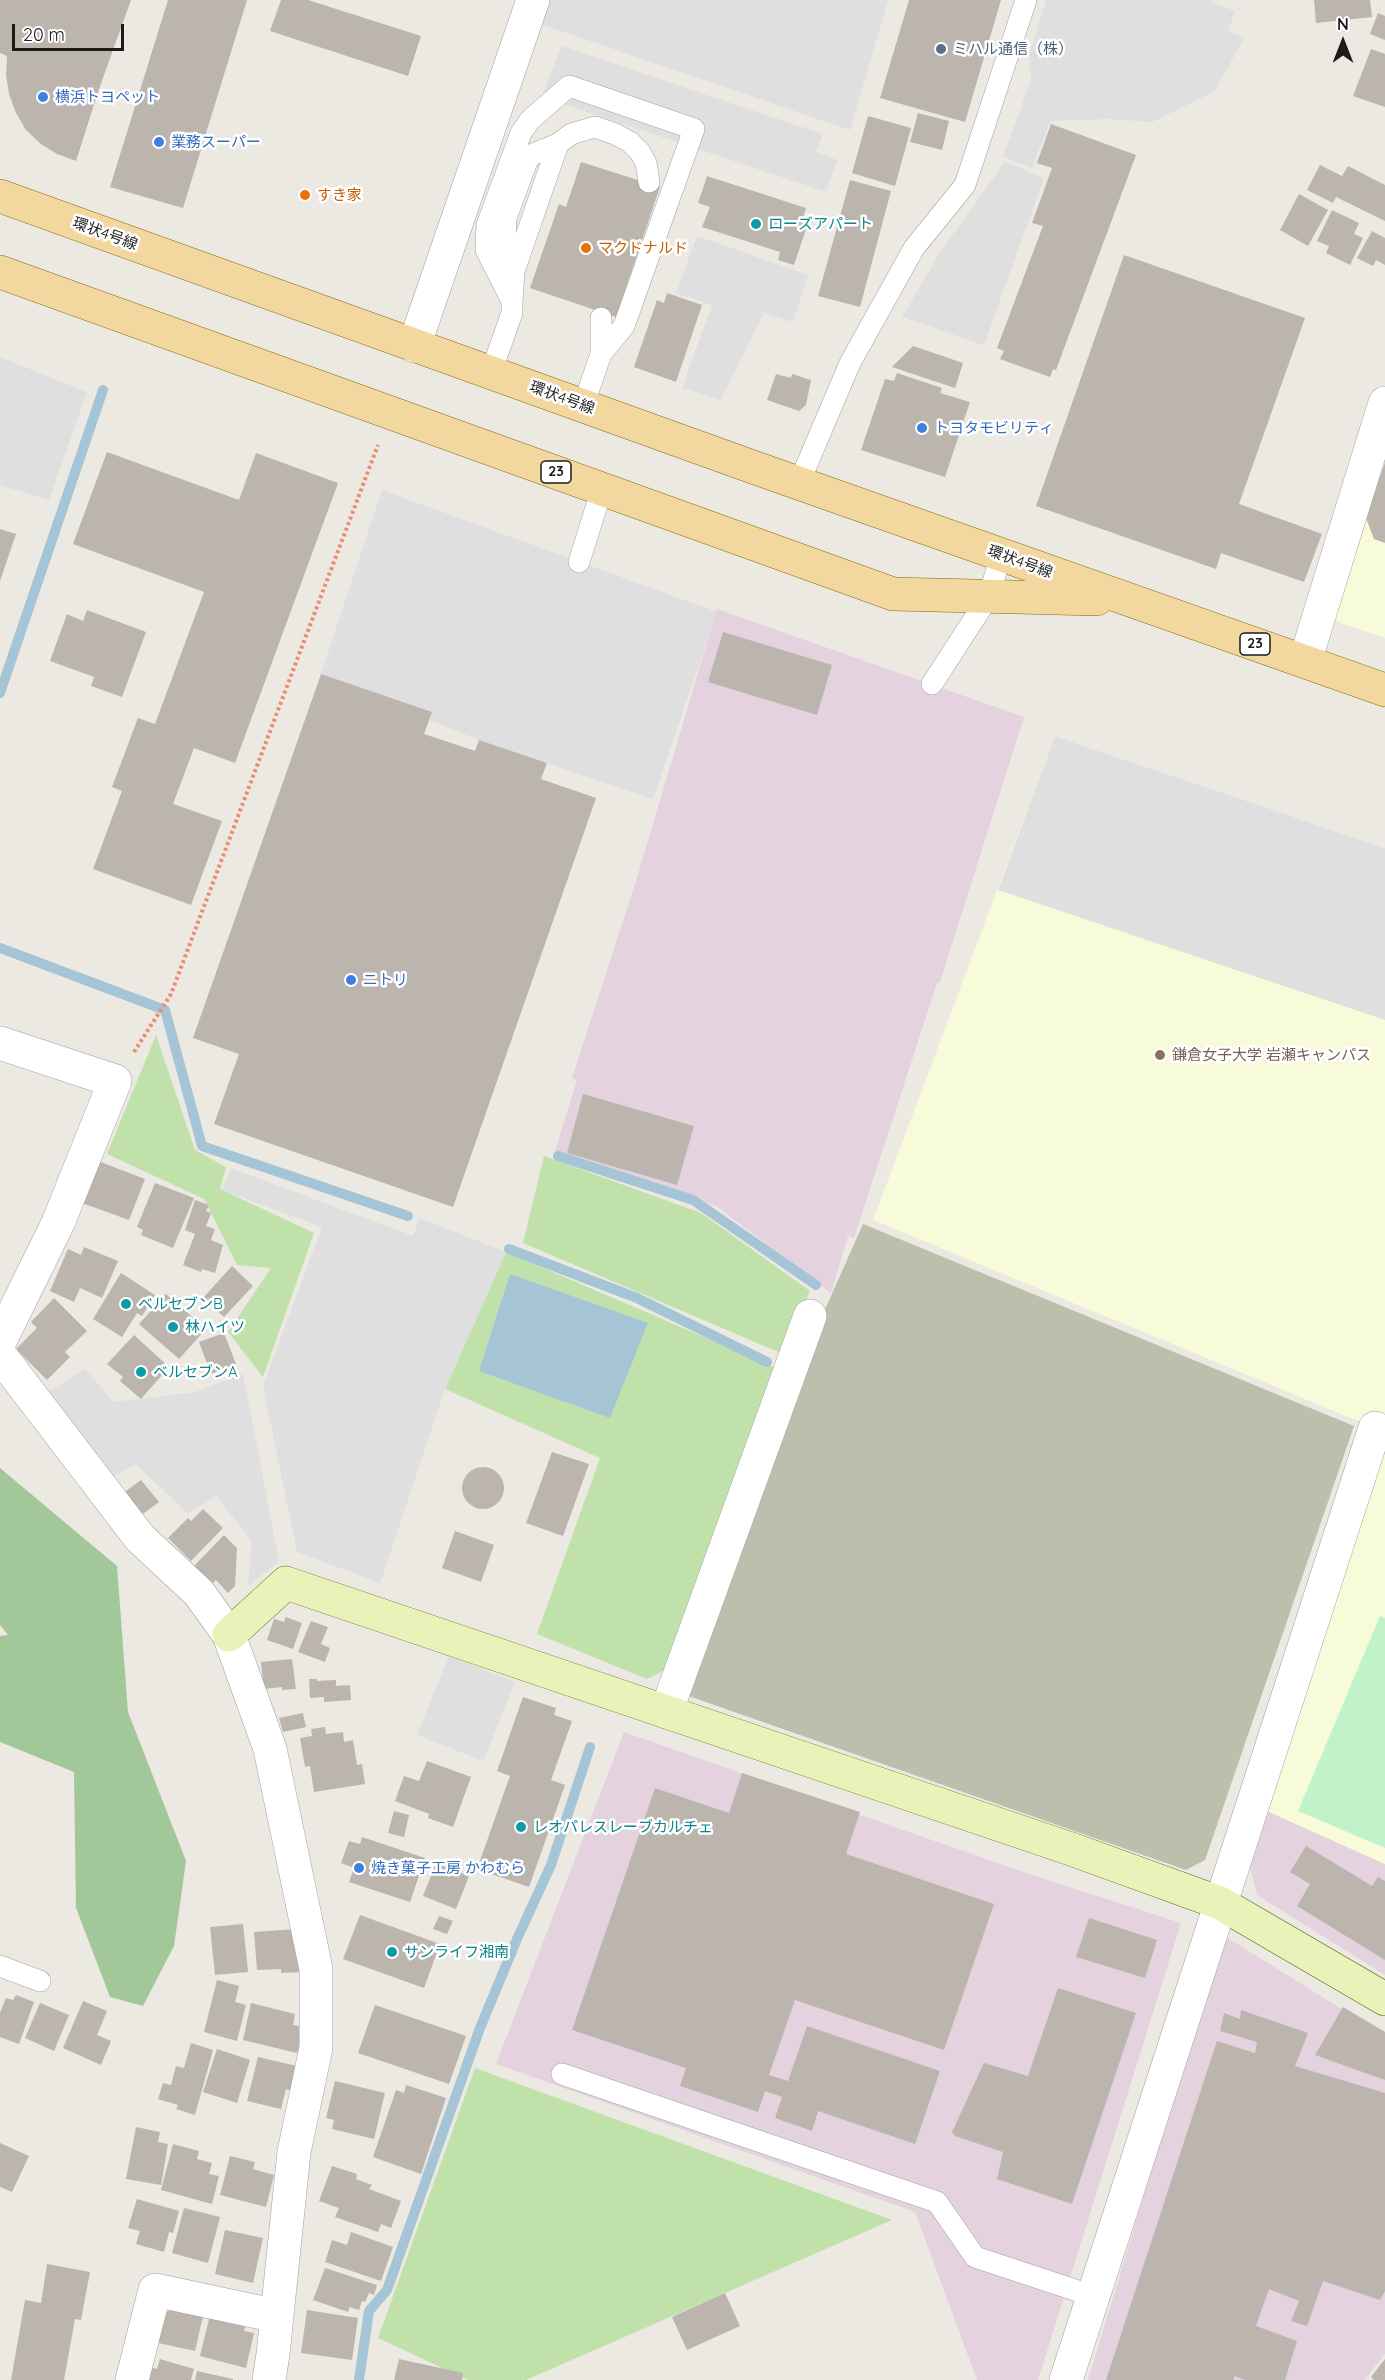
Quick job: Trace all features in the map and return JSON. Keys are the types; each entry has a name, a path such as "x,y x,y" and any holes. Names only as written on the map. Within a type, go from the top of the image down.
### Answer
{"main road":[{"name":"環状4号線","path":"0,196 414,346 1385,690"},
{"name":"環状4号線","path":"0,272 892,594 1125,599"}],"street":[{"path":"414,346 533,0"},
{"path":"1305,661 1385,403"},
{"path":"0,1043 115,1081 58,1223 0,1341"},
{"path":"666,1712 810,1316"},
{"path":"0,1355 140,1538 199,1593 228,1635 270,1749 316,1969 316,2048 294,2152 269,2380"},
{"path":"1066,2380 1375,1428"},
{"path":"228,1635 286,1583 1071,1849 1220,1903 1385,1999"},
{"path":"132,2380 155,2290 277,2316"}],"lane":[{"path":"799,483 850,363 914,248 965,185 1026,0"},
{"path":"512,301 492,264 486,250 485,238 487,225 517,143 530,120 569,86 694,129 624,326 601,354"},
{"path":"490,372 513,313 513,271 558,144 571,134 595,127 615,134 630,142 640,152 646,163 649,182"},
{"path":"584,406 601,354 601,318"},
{"path":"579,562 602,489"},
{"path":"932,684 988,596 1001,555"},
{"path":"0,1966 40,1981"},
{"path":"562,2074 938,2202 975,2257 1093,2296"}],"path":[{"path":"154,1022 171,994 390,412"}],"shaded area":[{"path":"548,0 888,0 850,130 540,24"},
{"path":"1046,0 1211,0 1211,3 1235,11 1228,31 1244,38 1215,91 1152,122 1109,119 1050,121 1032,168 1003,157 1031,80 1029,55"},
{"path":"561,46 823,134 816,152 837,160 826,192 542,97"},
{"path":"1005,162 1044,178 984,345 902,317 941,251"},
{"path":"697,236 808,275 793,322 764,313 721,400 682,388 712,305 676,293"},
{"path":"0,357 87,392 49,500 0,485"},
{"path":"1385,446 1385,638 1329,619"},
{"path":"382,490 717,612 653,799 479,740 429,720 431,712 321,674"},
{"path":"717,609 1024,717 940,982 937,983 854,1238 848,1236 831,1293 716,1206 555,1151 577,1080 572,1078 636,881"},
{"name":"鎌倉女子大学 岩瀬キャンパス","path":"1055,736 1385,848 1385,1432 873,1220"},
{"path":"1055,736 1385,848 1385,1020 998,890"},
{"path":"231,1168 413,1236 420,1218 506,1252 445,1389 380,1583 297,1552 263,1386 322,1227 222,1190"},
{"path":"863,1224 1354,1426 1205,1860 1186,1870 677,1692 778,1415"},
{"path":"85,1369 114,1402 195,1392 243,1374 279,1561 248,1586 252,1541 216,1496 188,1514 136,1464 104,1483 41,1396"},
{"path":"1385,1452 1385,1864 1267,1811"},
{"path":"449,1656 515,1682 483,1761 417,1735"},
{"path":"624,1732 1026,1873 1181,1923 1038,2380 977,2380 915,2212 496,2064"},
{"path":"1267,1811 1385,1864 1385,1975 1257,1895 1250,1867"},
{"path":"1223,1935 1385,2036 1385,2354 1364,2380 1088,2380"}],"green space":[{"path":"156,1035 195,1150 226,1167 220,1189 314,1233 263,1377 228,1332 271,1268 237,1265 204,1199 107,1154"},
{"path":"544,1156 701,1213 810,1291 783,1354 523,1243"},
{"path":"506,1252 774,1367 671,1667 647,1679 537,1634 600,1458 445,1389"},
{"path":"0,1468 117,1566 128,1712 186,1861 174,1946 143,2006 110,1997 76,1908 74,1772 0,1742 0,1636 8,1635 0,1625"},
{"path":"1380,1616 1385,1618 1385,1848 1298,1811"},
{"path":"475,2068 892,2220 526,2380 468,2380 378,2338"}],"water":[{"path":"510,1274 648,1323 610,1418 479,1371"}],"building":[{"path":"0,0 131,0 76,161 57,154 41,144 26,130 16,113 9,94 6,75 7,56 0,53"},
{"path":"168,0 247,0 183,208 110,187"},
{"path":"281,0 308,0 421,36 408,76 270,31"},
{"name":"ミハル通信（株）","path":"909,0 1001,0 965,122 880,98"},
{"path":"1314,0 1370,0 1372,17 1316,23"},
{"path":"1378,13 1385,16 1385,40 1370,34"},
{"path":"1371,49 1385,54 1385,107 1353,96"},
{"path":"918,113 949,121 942,150 910,142"},
{"path":"868,116 911,128 895,186 852,173"},
{"path":"1051,124 1136,155 1056,370 1053,369 1050,377 1000,359 1004,351 997,348 1043,226 1032,223 1052,168 1037,163"},
{"path":"581,162 660,187 616,317 530,288 559,204 566,207"},
{"path":"1320,165 1342,176 1348,166 1385,185 1385,221 1336,197 1333,203 1307,190"},
{"name":"ローズアパート","path":"707,176 806,208 803,218 809,220 794,265 778,260 780,252 702,227 710,207 698,203"},
{"path":"850,180 891,191 860,307 818,296"},
{"path":"1299,194 1328,210 1308,246 1280,230"},
{"path":"1332,210 1359,223 1354,234 1363,238 1350,265 1326,253 1329,246 1317,241"},
{"path":"1372,231 1385,238 1385,265 1376,260 1373,266 1357,258"},
{"path":"1124,255 1305,318 1239,504 1322,534 1304,582 1221,553 1216,569 1036,506"},
{"path":"667,293 702,305 676,382 634,367 657,300 664,303"},
{"path":"913,346 963,363 955,388 892,367"},
{"path":"897,373 942,388 940,393 970,402 945,477 861,450 885,379 894,381"},
{"path":"776,374 791,378 792,374 811,380 806,405 799,411 767,400"},
{"path":"107,452 239,500 256,453 338,483 235,763 194,748 173,804 222,821 191,905 93,869 122,791 112,787 138,718 155,724 204,592 73,544"},
{"path":"1385,462 1385,543 1374,539 1366,518"},
{"path":"0,529 16,534 0,581"},
{"path":"87,610 146,632 122,697 91,686 94,677 50,661 67,614 83,621"},
{"path":"723,632 832,665 817,715 708,682"},
{"path":"321,674 432,712 424,734 475,751 479,740 547,763 541,779 596,798 453,1207 214,1124 239,1054 193,1038"},
{"path":"583,1094 694,1126 677,1185 567,1153"},
{"path":"98,1161 145,1179 129,1220 82,1203"},
{"path":"155,1183 194,1198 173,1248 141,1235 143,1230 137,1227"},
{"path":"195,1200 209,1205 206,1211 211,1213 206,1226 215,1229 211,1240 223,1245 215,1273 202,1269 201,1272 183,1265 195,1234 185,1230"},
{"path":"84,1247 118,1261 102,1298 80,1288 74,1302 50,1291 68,1249 81,1255"},
{"path":"232,1266 253,1286 224,1317 203,1298"},
{"name":"ベルセブンB","path":"121,1273 155,1295 142,1316 137,1313 122,1337 93,1319"},
{"name":"林ハイツ","path":"166,1294 206,1329 179,1359 139,1324"},
{"path":"54,1298 87,1331 65,1352 70,1357 47,1380 16,1349 37,1328 31,1322"},
{"path":"224,1333 236,1364 211,1374 199,1342"},
{"name":"ベルセブンA","path":"134,1335 169,1367 141,1399 120,1381 123,1377 107,1364"},
{"path":"552,1452 589,1464 563,1536 526,1523"},
{"path":"483,1467 498,1473 504,1488 498,1503 483,1509 468,1503 462,1488 468,1473"},
{"path":"141,1480 159,1502 140,1516 122,1494"},
{"path":"203,1509 223,1528 191,1561 168,1538 188,1518 191,1521"},
{"path":"455,1531 494,1545 481,1582 442,1568"},
{"path":"224,1535 237,1548 235,1586 228,1593 216,1580 210,1586 192,1568"},
{"path":"286,1617 302,1623 293,1649 267,1640 274,1619 284,1622"},
{"path":"311,1621 328,1627 321,1644 330,1648 325,1662 298,1652"},
{"path":"292,1659 296,1689 282,1690 282,1687 264,1689 261,1662"},
{"path":"309,1679 336,1680 336,1686 350,1685 351,1700 324,1702 324,1697 310,1698"},
{"name":"レオパレスレーブカルチェ","path":"523,1697 556,1708 554,1715 572,1721 551,1780 565,1785 529,1887 477,1869 510,1776 497,1771"},
{"path":"303,1713 306,1727 283,1732 279,1718"},
{"path":"325,1727 326,1734 343,1732 344,1742 353,1740 357,1765 362,1764 365,1784 314,1792 310,1766 305,1767 300,1738 312,1736 311,1729"},
{"path":"427,1761 471,1777 453,1827 428,1818 429,1814 395,1801 404,1776 419,1781"},
{"path":"742,1773 860,1812 846,1854 994,1904 944,2050 795,2000 769,2075 788,2081 807,2026 940,2071 915,2144 818,2111 812,2131 775,2118 782,2097 765,2091 758,2112 680,2086 686,2068 572,2030 655,1788 729,1813"},
{"path":"394,1811 409,1815 404,1837 388,1833"},
{"path":"362,1837 425,1858 410,1902 349,1882 354,1868 341,1863 349,1841 360,1844"},
{"path":"1306,1846 1372,1886 1378,1877 1385,1881 1385,1960 1297,1906 1310,1884 1290,1872"},
{"path":"436,1863 469,1876 456,1909 423,1896"},
{"name":"サンライフ湘南","path":"360,1915 440,1944 424,1988 343,1959"},
{"path":"439,1916 453,1921 447,1934 433,1929"},
{"path":"1089,1918 1157,1940 1145,1978 1076,1957"},
{"path":"243,1924 248,1972 215,1975 210,1927"},
{"path":"298,1929 302,1972 281,1973 281,1969 257,1970 254,1932"},
{"path":"217,1980 239,1986 235,2002 246,2005 237,2041 204,2032"},
{"path":"1058,1988 1136,2013 1072,2204 997,2179 1003,2152 955,2136 952,2132 984,2063 1028,2076"},
{"path":"16,1995 34,2002 19,2044 0,2037 0,2013 6,1998 13,2000"},
{"path":"83,2001 107,2011 97,2035 111,2041 101,2065 63,2048"},
{"path":"40,2003 69,2015 54,2051 25,2038"},
{"path":"251,2003 295,2014 293,2025 304,2027 297,2053 243,2040"},
{"path":"375,2005 466,2036 449,2084 358,2053"},
{"path":"1343,2007 1385,2032 1385,2080 1315,2055"},
{"path":"1241,2010 1308,2033 1295,2066 1385,2093 1385,2291 1380,2300 1323,2281 1307,2326 1291,2321 1299,2301 1269,2289 1256,2326 1297,2341 1285,2380 1245,2380 1235,2376 1233,2380 1106,2380 1217,2041 1255,2053 1257,2042 1220,2031 1224,2013 1240,2019"},
{"path":"191,2043 213,2050 195,2115 176,2109 178,2105 158,2099 163,2083 171,2085 176,2066 184,2068"},
{"path":"217,2049 250,2060 237,2103 203,2092"},
{"path":"258,2057 297,2066 292,2091 286,2089 281,2109 247,2101"},
{"path":"335,2081 385,2093 374,2139 332,2129 334,2120 326,2118"},
{"path":"406,2085 446,2098 421,2174 373,2157 396,2090 404,2093"},
{"path":"136,2127 160,2132 158,2142 168,2144 161,2185 126,2179"},
{"path":"0,2143 29,2156 12,2192 0,2187"},
{"path":"173,2144 199,2151 197,2159 212,2163 209,2174 219,2176 212,2204 161,2190"},
{"path":"230,2156 255,2162 253,2169 274,2175 266,2207 220,2195"},
{"path":"332,2166 357,2174 356,2179 372,2185 369,2189 401,2201 391,2228 381,2224 378,2232 335,2217 339,2208 319,2201"},
{"path":"137,2199 179,2211 173,2233 169,2232 164,2252 136,2244 140,2231 128,2228"},
{"path":"184,2208 220,2217 208,2263 172,2253"},
{"path":"225,2230 263,2238 253,2283 215,2274"},
{"path":"351,2232 393,2247 381,2281 325,2262 332,2240 347,2245"},
{"path":"47,2264 90,2272 81,2320 75,2319 64,2380 11,2380 25,2300 41,2303"},
{"path":"325,2268 377,2285 374,2295 369,2293 365,2302 362,2301 359,2310 350,2307 348,2312 313,2300"},
{"path":"725,2293 740,2326 687,2350 672,2317"},
{"path":"173,2308 203,2316 195,2351 154,2342 161,2316"},
{"path":"307,2310 358,2318 352,2360 301,2353"},
{"path":"210,2315 246,2323 244,2331 254,2333 246,2368 200,2356"},
{"path":"160,2359 194,2369 191,2380 145,2380 149,2367 157,2369"},
{"path":"399,2359 463,2373 462,2380 394,2380"},
{"path":"1385,2359 1385,2380 1374,2380 1371,2377"},
{"path":"197,2371 233,2379 233,2380 195,2380"}],"waterway":[{"path":"0,693 103,390"},
{"path":"0,948 165,1010 202,1146 408,1216"},
{"path":"558,1156 693,1200 816,1285"},
{"path":"509,1249 637,1298 767,1362"},
{"path":"359,2380 369,2311 387,2290 480,2028 551,1865 590,1747"}],"place":[{"name":"ミハル通信（株）","path":"941,49"},
{"name":"横浜トヨペット","path":"43,97"},
{"name":"業務スーパー","path":"159,142"},
{"name":"すき家","path":"305,195"},
{"name":"ローズアパート","path":"756,224"},
{"name":"マクドナルド","path":"586,248"},
{"name":"トヨタモビリティ","path":"922,428"},
{"name":"ニトリ","path":"351,980"},
{"name":"鎌倉女子大学 岩瀬キャンパス","path":"1160,1055"},
{"name":"ベルセブンB","path":"126,1304"},
{"name":"林ハイツ","path":"173,1327"},
{"name":"ベルセブンA","path":"141,1372"},
{"name":"レオパレスレーブカルチェ","path":"521,1827"},
{"name":"焼き菓子工房 かわむら","path":"359,1868"},
{"name":"サンライフ湘南","path":"392,1952"}]}
